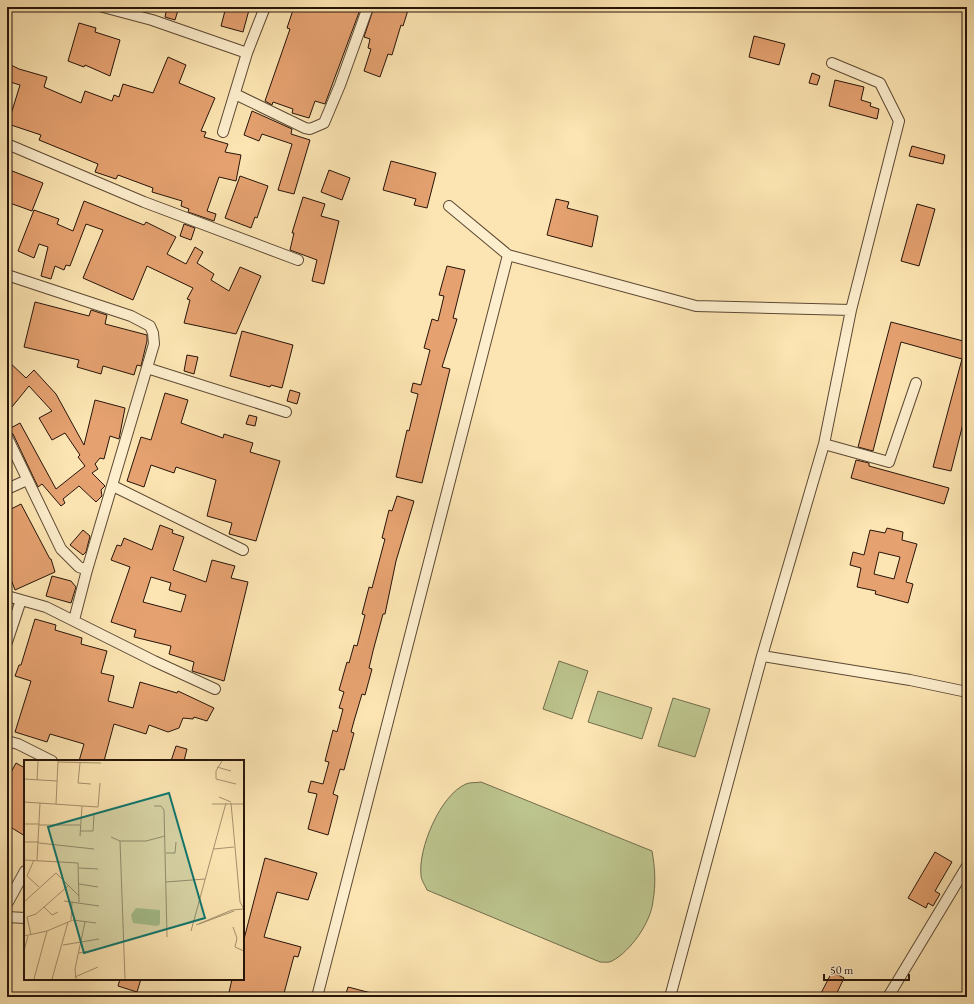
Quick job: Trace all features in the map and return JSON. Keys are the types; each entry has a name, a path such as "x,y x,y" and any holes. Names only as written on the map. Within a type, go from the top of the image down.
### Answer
{"street":[{"path":"103,7 152,20 247,53"},
{"path":"223,132 247,53 265,7"},
{"path":"235,94 305,128 310,129 324,123 340,85 368,8"},
{"path":"670,997 762,656 824,444 851,310 899,121 880,83 832,63"},
{"path":"7,144 144,202 298,260"},
{"path":"449,206 508,256 696,306 851,310"},
{"path":"317,997 508,256"},
{"path":"7,275 131,316 150,326 153,333 154,344 87,570 74,620"},
{"path":"147,368 286,412"},
{"path":"824,444 889,462 916,383"},
{"path":"7,437 61,549 79,567 87,570"},
{"path":"7,489 27,480"},
{"path":"113,486 243,550"},
{"path":"7,596 46,607 154,661 215,688"},
{"path":"7,642 21,600"},
{"path":"762,656 910,680 967,692"},
{"path":"7,741 18,744 50,760"},
{"path":"888,997 967,866"},
{"path":"7,904 24,873"},
{"path":"7,917 24,918"}],"green space":[{"path":"559,661 588,671 572,719 543,709"},
{"path":"598,691 652,708 642,739 588,722"},
{"path":"673,698 710,709 695,757 658,746"},
{"path":"481,782 652,851 655,882 651,909 639,935 619,956 611,962 600,962 427,890 421,877 421,864 423,851 433,824 448,799 456,790 468,783"}],"building":[{"path":"167,7 179,7 175,20 165,17"},
{"path":"226,7 239,7 249,10 243,32 221,26"},
{"path":"294,7 361,7 325,104 315,101 309,118 292,113 293,109 273,102 272,105 265,101 290,29 287,28"},
{"path":"374,7 409,7 403,26 401,25 392,55 388,54 380,77 364,71 371,49 368,48 370,39 364,37"},
{"path":"79,23 96,28 95,32 120,40 110,76 85,65 84,67 68,61"},
{"path":"754,36 785,44 779,65 749,57"},
{"path":"168,57 186,65 179,83 215,98 201,131 206,132 204,137 228,144 225,152 241,155 236,181 219,177 207,211 216,214 214,221 188,212 189,209 181,206 182,201 152,192 153,188 118,175 116,179 95,172 98,164 39,140 41,135 8,124 20,85 7,81 7,63 19,69 47,77 44,87 81,103 85,91 112,101 114,95 119,97 123,84 153,93"},
{"path":"812,73 820,76 817,85 809,83"},
{"path":"835,80 864,87 861,100 871,103 870,106 879,109 877,119 829,106"},
{"path":"252,111 292,129 291,134 310,140 294,194 278,190 292,144 262,134 259,141 244,135"},
{"path":"912,146 945,155 943,164 909,156"},
{"path":"391,161 436,173 427,208 414,205 416,199 383,190"},
{"path":"7,169 43,183 32,211 7,202"},
{"path":"329,170 350,178 342,200 321,192"},
{"path":"240,176 268,186 257,218 255,217 251,228 225,218"},
{"path":"303,197 325,204 321,216 339,221 324,284 312,281 317,260 290,250 294,233 292,233"},
{"path":"556,199 569,202 567,208 598,216 592,247 547,235"},
{"path":"84,201 144,225 146,222 176,237 167,254 186,264 195,247 203,252 197,263 214,274 211,280 229,291 240,267 261,276 236,334 184,323 190,300 187,299 193,288 147,266 133,300 83,278 103,230 86,224 70,266 66,265 64,270 55,266 51,279 41,276 48,247 39,244 34,258 18,251 34,210 59,219 57,224 73,231"},
{"path":"917,204 935,209 919,266 901,261"},
{"path":"184,224 195,228 191,240 180,236"},
{"path":"447,266 465,270 453,318 457,319 442,367 450,369 422,483 396,477 407,430 409,431 418,394 411,392 413,383 421,385 430,350 424,348 432,319 438,321 444,296 439,295"},
{"path":"35,302 89,316 91,310 107,315 105,324 147,335 141,366 137,365 134,375 103,366 101,374 77,367 79,360 24,347"},
{"path":"891,322 967,342 967,408 951,471 933,467 962,359 901,342 873,451 858,447"},
{"path":"242,331 293,345 282,388 271,385 270,387 230,376"},
{"path":"187,355 198,357 194,374 184,371"},
{"path":"7,360 26,378 34,370 56,394 84,445 95,400 125,408 119,439 110,436 104,459 100,458 95,464 98,469 92,473 105,486 101,490 102,496 96,502 79,486 63,499 65,503 61,506 42,484 38,487 13,434 7,430 20,423 56,489 85,466 78,457 80,455 65,433 52,440 39,418 52,411 29,386 7,413"},
{"path":"290,390 300,393 297,404 287,401"},
{"path":"165,393 188,400 181,423 223,438 224,434 253,443 250,452 280,461 256,541 229,534 232,523 207,516 216,480 176,467 174,473 151,465 144,487 127,481 141,437 151,440"},
{"path":"249,415 257,417 255,426 246,424"},
{"path":"856,460 869,463 869,466 949,488 944,504 851,478"},
{"path":"397,496 414,501 396,561 385,614 383,614 373,651 369,668 372,669 365,695 362,694 351,732 354,733 344,770 340,769 333,794 338,796 328,835 308,829 317,794 308,792 311,781 323,784 329,762 325,761 333,730 337,732 343,709 339,708 344,692 339,690 347,662 349,663 354,645 357,646 365,615 362,614 369,587 372,588 385,539 382,538 389,510 392,511"},
{"path":"21,504 51,559 55,572 15,590 7,569 7,511"},
{"path":"160,525 173,530 172,533 184,537 173,570 206,582 212,560 235,566 231,578 248,582 224,681 192,671 194,662 169,654 171,646 134,637 136,630 111,622 130,567 111,560 117,545 121,546 124,538 152,550","holes":["151,577 171,583 169,590 186,595 181,612 143,602"]},
{"path":"887,528 903,532 902,540 917,544 906,582 913,584 908,603 875,594 876,591 857,587 861,568 850,565 853,552 864,555 870,530 885,533","holes":["879,552 900,557 894,579 874,574"]},
{"path":"83,530 90,536 86,552 83,555 70,545"},
{"path":"52,576 71,581 76,587 71,603 46,596"},
{"path":"35,619 56,625 55,630 82,638 81,644 107,651 101,673 114,676 108,701 133,708 140,682 177,693 178,691 214,708 207,721 194,717 193,719 183,718 179,728 168,732 149,725 146,734 114,724 104,760 79,760 84,744 50,734 47,742 15,732 31,681 15,676 19,665 21,665"},
{"path":"176,746 187,749 184,760 171,760"},
{"path":"16,763 24,767 24,835 7,825 7,780"},
{"path":"935,852 952,862 935,891 940,894 933,906 928,903 926,908 908,898"},
{"path":"265,858 317,873 308,900 277,892 264,937 301,947 298,957 294,956 283,997 228,997 232,980 244,980 244,939"},
{"path":"832,972 844,978 835,997 819,997"},
{"path":"120,980 141,980 137,992 118,986"},
{"path":"348,987 375,994 374,997 345,997"}]}
